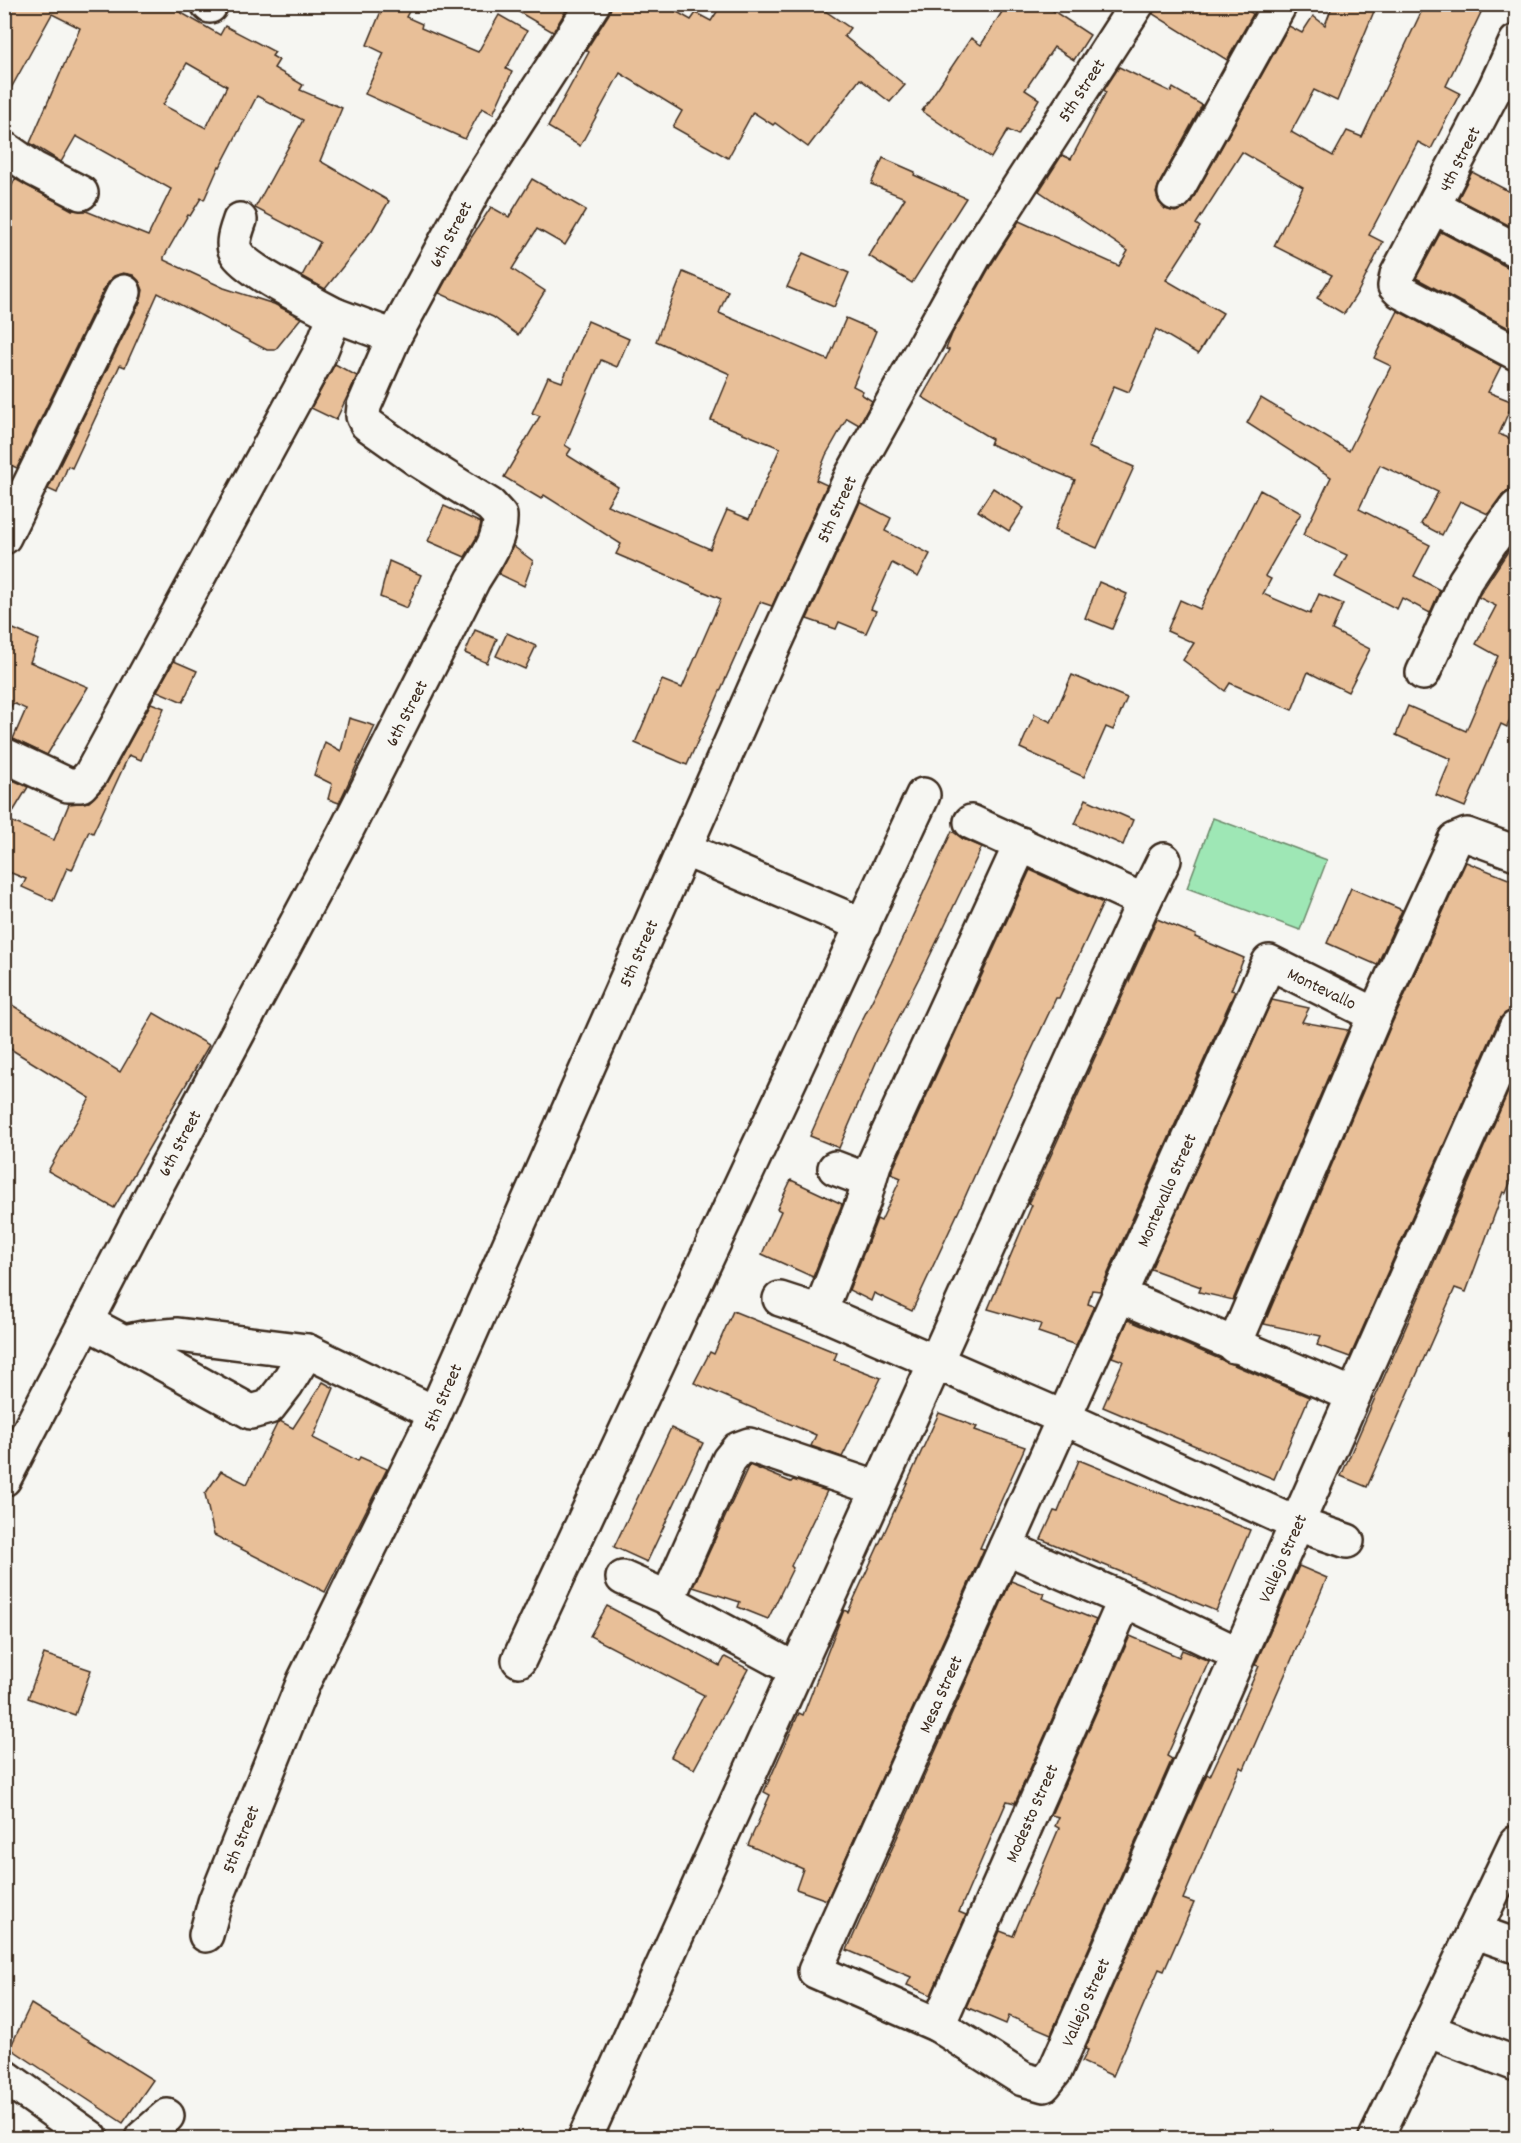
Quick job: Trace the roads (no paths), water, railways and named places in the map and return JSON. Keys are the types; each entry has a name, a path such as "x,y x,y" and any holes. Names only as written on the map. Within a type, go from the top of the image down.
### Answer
{"street":[{"name":"6th Street","path":"4,1479 347,829 473,580 493,547 500,529 500,516 490,505 418,460 367,424 363,416 364,406 394,337 476,186 593,4"},
{"name":"5th Street","path":"206,1935 219,1892 304,1681 435,1413 852,475 975,255 1137,4"},
{"path":"1175,193 1280,4"},
{"name":"4th Street","path":"1516,42 1434,207 1397,274 1395,286 1400,291 1516,353"},
{"path":"6,153 81,193"},
{"path":"1434,207 1516,250"},
{"path":"240,220 234,244 236,252 243,261 266,277 335,315 394,337"},
{"path":"4,537 124,292"},
{"path":"4,755 68,785 81,784 91,774 319,355 335,315"},
{"path":"1423,673 1465,581 1516,508"},
{"path":"519,1660 923,795"},
{"path":"971,822 1144,901"},
{"path":"1234,1346 1375,1015 1455,840 1467,835 1515,848"},
{"path":"820,1312 864,1200 874,1164 1021,844"},
{"path":"684,849 862,925"},
{"path":"585,2139 1164,860"},
{"name":"Montevallo","path":"1269,962 1375,1015"},
{"name":"Montevallo Street","path":"1064,1418 1269,962"},
{"name":"Vallejo Street","path":"938,2025 1023,2079 1044,2085 1055,2071 1516,1028"},
{"path":"835,1168 869,1181"},
{"path":"1119,1295 1353,1395"},
{"path":"780,1299 820,1312 1064,1418 1297,1524 1347,1541"},
{"path":"86,1322 251,1412 269,1407 307,1351"},
{"path":"124,1342 178,1335 307,1351 435,1413"},
{"name":"Mesa Street","path":"938,2025 815,1971 1064,1418"},
{"path":"668,1598 729,1460 738,1449 749,1445 879,1489"},
{"path":"1006,1547 1238,1654"},
{"path":"622,1578 668,1598 676,1605 796,1670"},
{"name":"Modesto Street","path":"938,2025 1125,1600"},
{"path":"1383,2136 1427,2030 1516,1843"},
{"path":"1474,1930 1516,1946"},
{"path":"1427,2030 1516,2064"},
{"path":"4,2076 91,2139"},
{"path":"142,2139 167,2116"}]}
